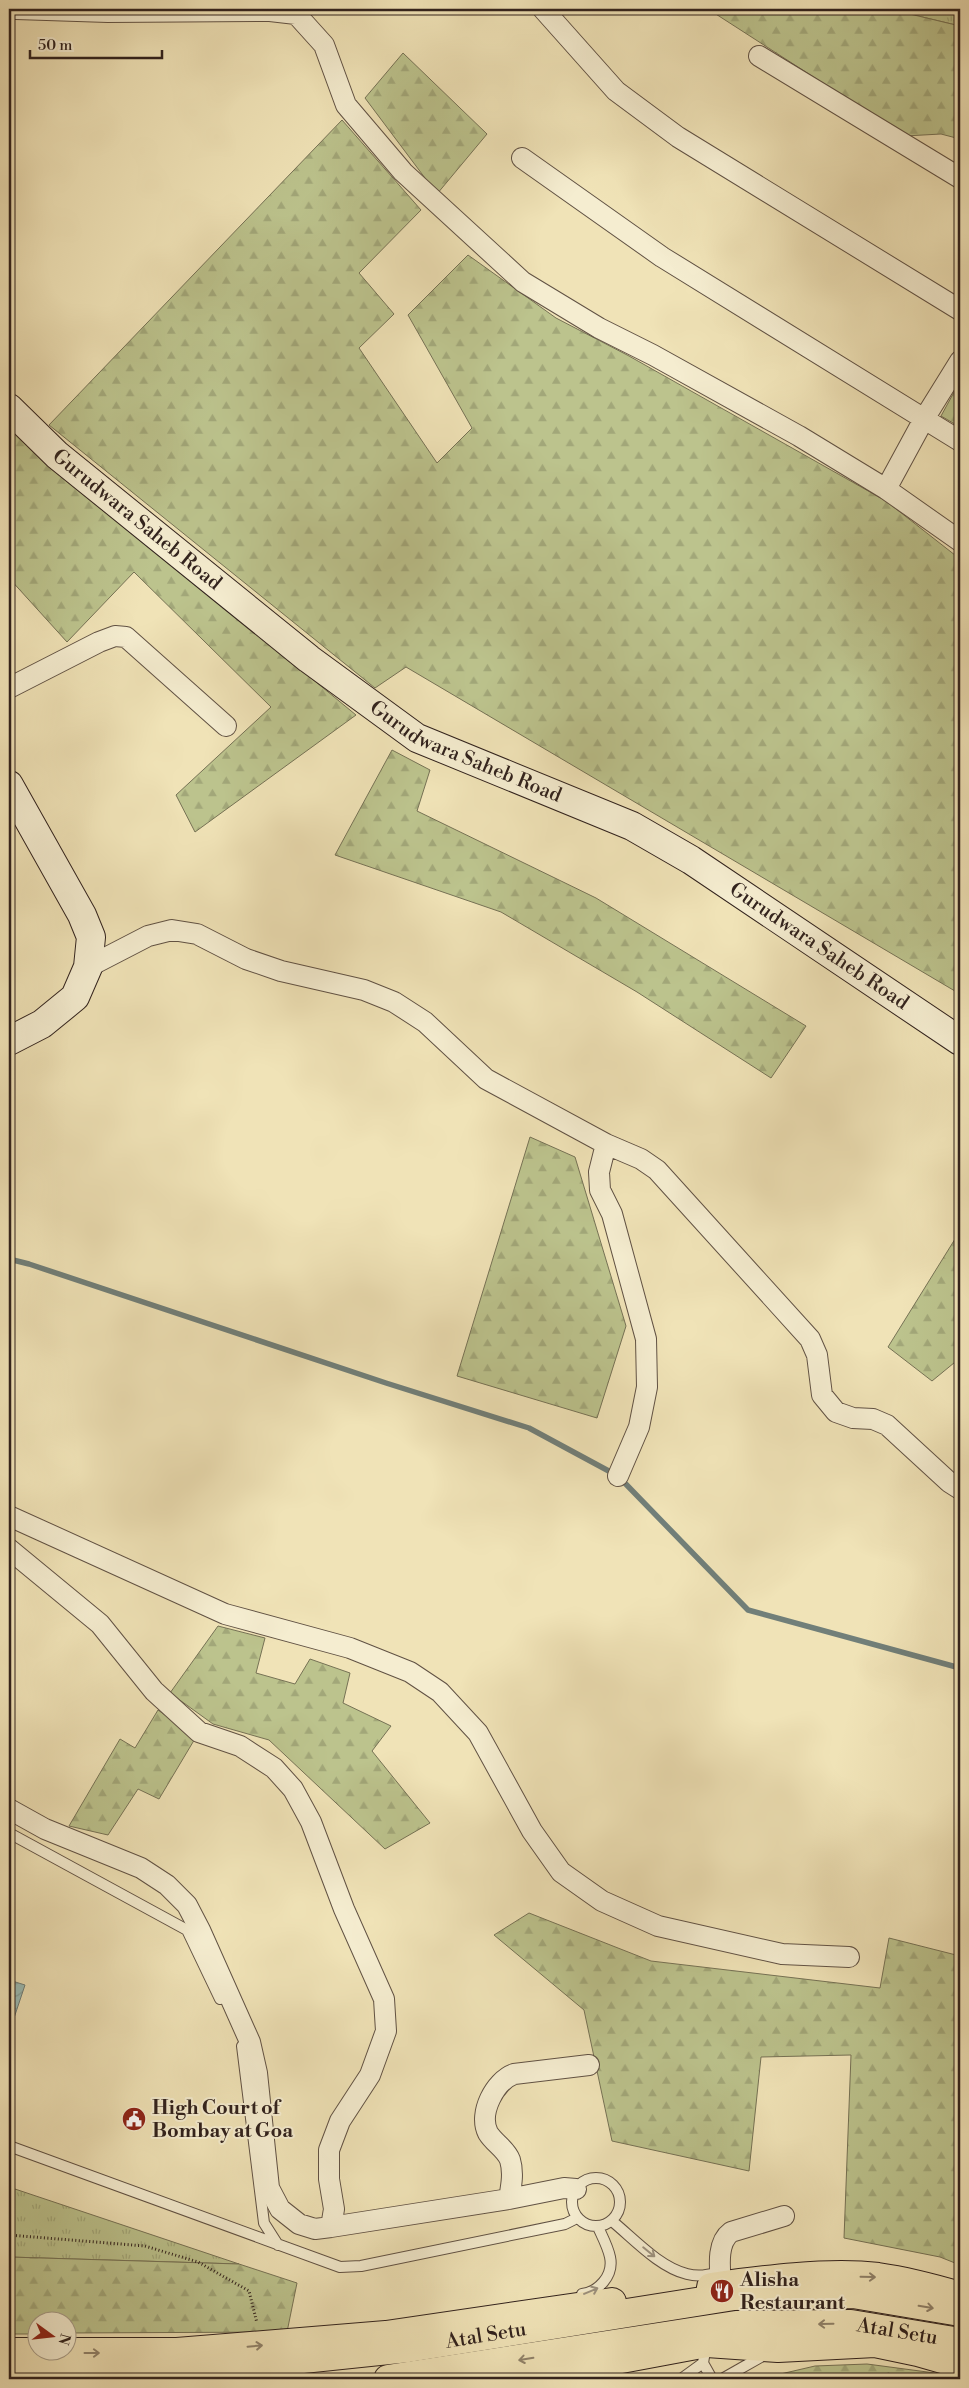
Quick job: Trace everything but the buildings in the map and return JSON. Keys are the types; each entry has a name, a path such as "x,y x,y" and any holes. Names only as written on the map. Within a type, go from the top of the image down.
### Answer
{"main road":[{"path":"9,2352 177,2352 262,2345 401,2327 723,2277 877,2277 930,2287 960,2296"},
{"name":"Atal Setu","path":"9,2371 218,2368 408,2348 734,2296 853,2294 960,2312"},
{"name":"Atal Setu","path":"388,2379 736,2325 850,2324 960,2342"},
{"path":"514,2379 705,2353 875,2344 960,2364"}],"street":[{"path":"16,9 108,12 299,11 324,44 346,105 403,172 523,282 598,328 653,355 799,436 886,489 960,540"},
{"path":"543,9 616,91 678,137 960,310"},
{"path":"759,56 960,178"},
{"path":"522,158 662,257 960,441"},
{"path":"886,489 924,419 960,361"},
{"name":"Gurudwara Saheb Road","path":"9,408 57,456 301,653 417,738 632,826 691,860 960,1040"},
{"path":"9,688 99,642 115,636 126,637 226,726"},
{"path":"9,785 82,915 91,937 88,967 75,996 42,1024 9,1041"},
{"path":"88,967 148,936 172,930 197,934 246,959 281,971 364,990 394,1002 425,1022 486,1079 606,1144 641,1159 657,1170 810,1339 817,1355 822,1395 836,1412 853,1418 873,1419 887,1425 960,1489"},
{"path":"606,1144 599,1172 600,1190 612,1214 646,1338 647,1387 638,1428 618,1476"},
{"path":"9,1516 225,1614 350,1648 410,1672 440,1692 478,1732 532,1831 561,1872 602,1901 658,1926 782,1954 849,1957"},
{"path":"9,1549 100,1624 154,1691 199,1732 240,1746 274,1768 293,1789 311,1822 344,1909 384,1999 386,2030 370,2075 340,2120 329,2150 329,2179 334,2209 330,2227"},
{"path":"9,1809 45,1829 141,1868 167,1885 187,1905 250,2042 257,2073 268,2188 280,2209 299,2224 315,2228 330,2227 509,2199 564,2188 576,2189"},
{"path":"509,2199 512,2174 510,2159 488,2133 485,2122 486,2110 496,2088 504,2078 514,2074 589,2065"},
{"path":"723,2277 722,2247 725,2236 731,2232 784,2216"}],"lane":[{"path":"9,1833 187,1930 242,2044 264,2223 278,2245"},
{"path":"9,2146 340,2267 361,2266 565,2224 577,2218"},
{"path":"594,2178 609,2182 619,2194 620,2208 612,2221 598,2227 583,2223 577,2218 572,2204 576,2189 580,2184 594,2178"},
{"path":"612,2221 658,2259 677,2270 701,2276 723,2277"},
{"path":"571,2296 590,2293 598,2289 608,2273 610,2256 598,2227"},
{"path":"768,2269 776,2269 806,2278"},
{"path":"722,2379 778,2348"},
{"path":"681,2379 705,2353"},
{"path":"705,2353 712,2379"}],"path":[{"path":"9,2234 145,2246 198,2262 249,2291 262,2345"}],"green space":[{"path":"708,9 889,9 960,26 960,139 941,134 905,136"},
{"path":"889,9 960,9 960,26"},
{"path":"403,53 487,134 437,194 365,98"},
{"path":"342,120 421,210 359,273 394,314 359,348 437,463 472,428 408,315 468,255 556,318 629,356 886,501 960,559 960,994 406,667 375,688 49,425"},
{"path":"960,384 960,427 941,416"},
{"path":"9,427 356,715 195,832 176,795 271,707 134,572 67,642 9,578"},
{"path":"392,750 430,770 417,811 596,898 806,1026 771,1078 637,992 501,912 335,855"},
{"path":"530,1137 575,1157 626,1326 597,1418 457,1376"},
{"path":"960,1231 960,1358 932,1381 888,1347"},
{"path":"218,1626 265,1638 256,1673 295,1684 310,1659 350,1673 343,1703 391,1726 372,1751 430,1823 385,1849 269,1740 213,1724 170,1693"},
{"path":"158,1710 196,1737 159,1799 138,1789 108,1835 69,1826 120,1739 135,1748"},
{"path":"529,1913 651,1961 880,1988 889,1938 960,1956 960,2265 940,2257 844,2238 851,2055 761,2057 749,2171 612,2141 584,2010 494,1935"},
{"path":"9,2187 239,2264 9,2257"},
{"path":"9,2257 239,2264 297,2283 287,2332 78,2333 78,2310 28,2310 28,2334 9,2334"},
{"path":"867,2364 950,2375 960,2379 912,2379 888,2373 879,2379 759,2379 815,2366"}],"water":[{"path":"9,1980 25,1985 12,2024 9,2023"}],"waterway":[{"path":"9,1259 529,1428 618,1476 748,1610 960,1668"}],"place":[{"name":"High Court of Bombay at Goa","path":"134,2119"},
{"name":"Alisha Restaurant","path":"722,2291"}]}
